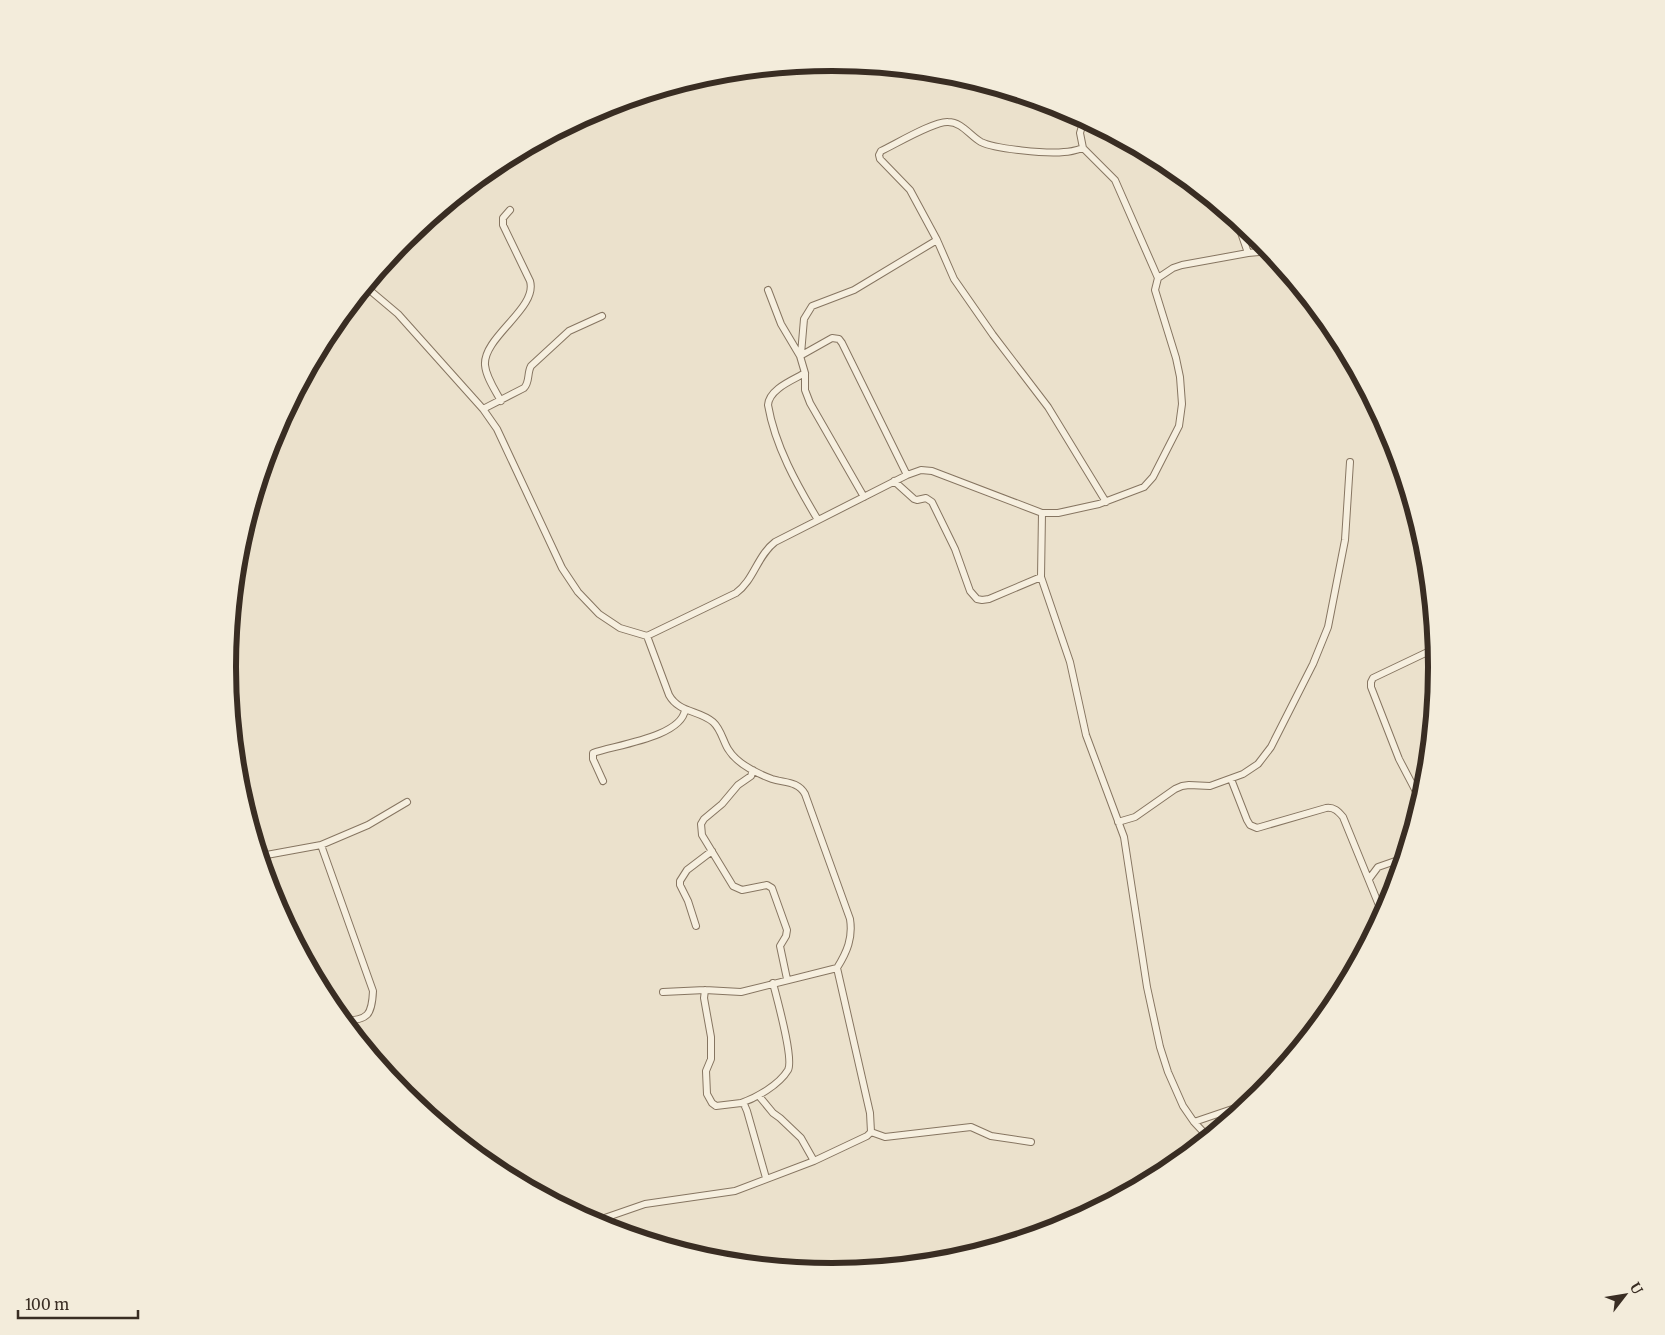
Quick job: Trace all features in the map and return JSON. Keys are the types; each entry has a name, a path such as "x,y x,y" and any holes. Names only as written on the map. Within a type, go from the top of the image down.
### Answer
{"street":[{"path":"1083,148 1053,153 998,147 978,141 962,127 948,122 933,126 881,151 879,154 880,159 910,190 937,240 954,279 993,335 1048,407 1106,502"},
{"path":"1082,127 1080,133 1083,148 1115,180 1158,278"},
{"path":"501,401 486,372 486,356 490,347 532,291 530,281 502,225 503,218 510,210"},
{"path":"1241,234 1248,253"},
{"path":"800,356 804,319 812,306 854,290 937,240"},
{"path":"370,291 398,314 483,409 497,429 569,581 589,604 609,621 620,628 648,636 736,593 746,584 768,547 894,481 921,470 932,471 1042,513 1058,513 1106,502 1144,487 1154,476 1180,426 1182,404 1180,377 1176,358 1155,290 1158,278 1164,272 1182,265 1260,252"},
{"path":"768,290 781,324 800,356 805,373 804,390 810,403 864,497"},
{"path":"483,409 524,388 528,382 529,370 560,338 577,326 602,316"},
{"path":"800,356 832,338 838,339 842,343 907,475"},
{"path":"805,373 775,392 768,400 768,405 777,438 798,487 818,520"},
{"path":"1118,822 1135,818 1182,786 1189,784 1210,786 1231,780 1258,764 1272,747 1313,664 1328,627 1345,540 1350,462"},
{"path":"894,481 914,499 926,498 932,502 955,549 970,591 977,599 989,599 1041,577"},
{"path":"1042,513 1041,577 1070,662 1086,735 1126,848 1147,987 1160,1047 1183,1106 1204,1134"},
{"path":"604,1218 645,1204 735,1191 814,1161 859,1141 871,1132 870,1114 837,968 849,945 851,934 850,919 805,794 799,786 772,779 753,770 734,757 712,721 677,706 668,695 648,636"},
{"path":"1415,790 1399,759 1371,687 1371,682 1373,678 1428,652"},
{"path":"603,780 593,759 593,753 668,729 681,720 685,710"},
{"path":"753,770 751,776 738,785 722,804 704,819 701,824 702,835 733,886 737,889 767,885 772,888 787,930 780,946 787,979"},
{"path":"1231,780 1246,820 1250,826 1257,828 1326,808 1331,807 1337,810 1343,817 1379,905"},
{"path":"267,855 321,845 368,825 407,802"},
{"path":"321,845 373,990 370,1007 366,1016 361,1020 352,1021"},
{"path":"696,926 680,881 687,870 712,850"},
{"path":"1369,879 1378,867 1396,861"},
{"path":"663,992 705,990 741,992 837,968"},
{"path":"705,990 704,998 711,1038 710,1058 706,1071 707,1094 716,1106 740,1103 759,1096 788,1070 790,1064 788,1050 773,983"},
{"path":"759,1096 773,1113 802,1138 814,1161"},
{"path":"740,1103 744,1104 747,1111 766,1178"},
{"path":"1194,1122 1234,1109"},
{"path":"871,1132 885,1137 971,1127 990,1136 1031,1142"}]}
